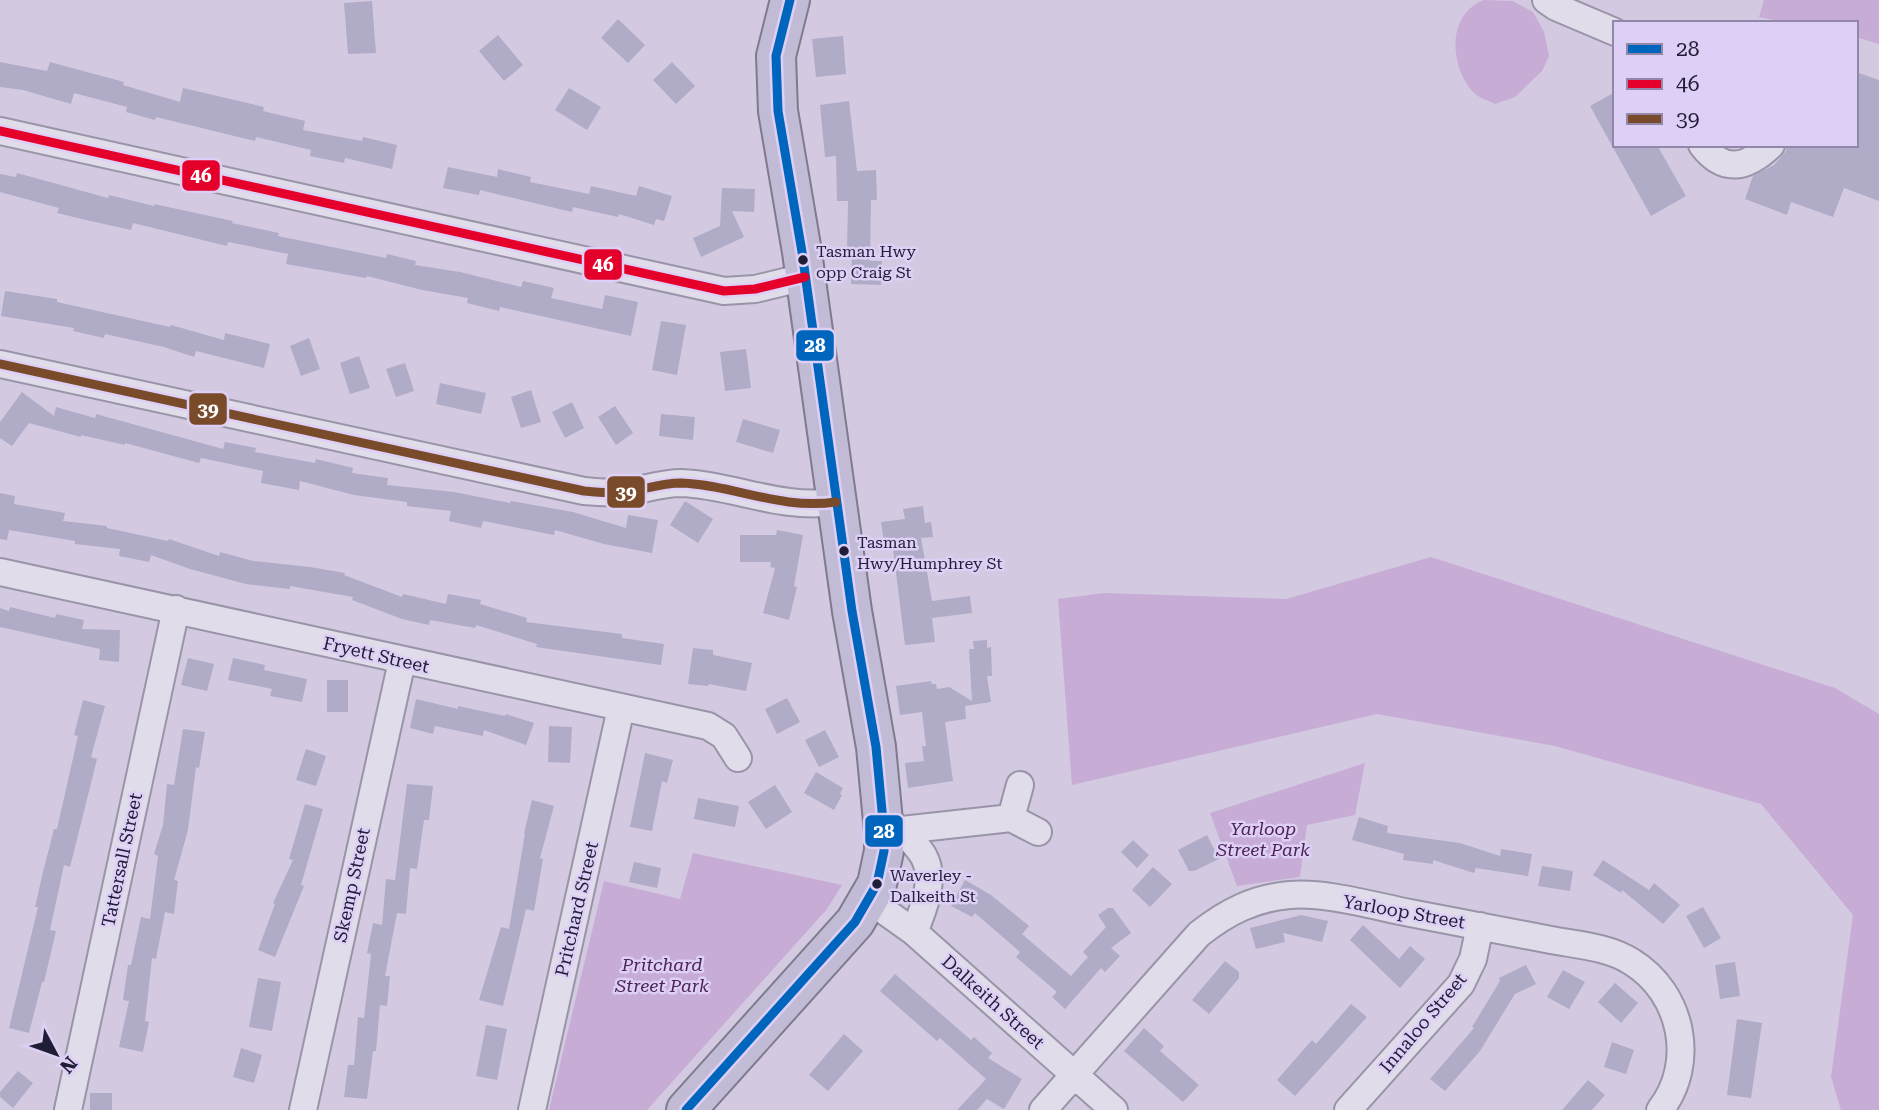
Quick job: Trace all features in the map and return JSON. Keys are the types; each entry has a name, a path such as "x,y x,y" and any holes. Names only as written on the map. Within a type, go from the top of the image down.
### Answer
{"highway":[{"path":"686,1110 855,922 877,884 896,831 876,747 852,611 805,277 778,111 775,77 779,37 790,0"}],"street":[{"path":"1546,0 1556,7 1613,31"},
{"path":"0,131 724,291 755,289 805,277"},
{"path":"1704,147 1717,161 1735,166 1754,159 1769,147"},
{"path":"0,364 584,491 626,492 678,483 712,487 779,502 836,502"},
{"name":"Fryett Street","path":"0,572 708,726 724,736 738,758"},
{"name":"Tattersall Street","path":"68,1110 176,609"},
{"name":"Skemp Street","path":"303,1110 402,661"},
{"name":"Pritchard Street","path":"532,1110 621,708"},
{"path":"1011,818 1020,785"},
{"path":"896,831 1011,818 1038,832"},
{"path":"896,831 919,848 926,861 928,875 922,913 914,932"},
{"name":"Yarloop Street","path":"1043,1110 1199,934 1219,918 1256,901 1293,895 1312,896 1480,926 1604,950 1630,960 1654,980 1674,1010 1681,1044 1678,1076 1660,1110"},
{"name":"Dalkeith Street","path":"869,900 914,932 1114,1110"},
{"name":"Innaloo Street","path":"1348,1110 1461,984 1473,959 1480,926"}],"green space":[{"path":"1484,0 1513,1 1533,12 1544,32 1549,56 1542,71 1515,97 1495,104 1475,94 1466,83 1456,57 1458,29 1463,17 1472,7"},
{"path":"1764,0 1879,0 1879,44 1858,38 1858,21 1779,21 1759,17"},
{"path":"1431,557 1835,688 1879,714 1879,1110 1841,1110 1831,1077 1853,915 1761,804 1555,746 1377,714 1072,785 1058,599 1104,593 1286,599"},
{"name":"Yarloop Street Park","path":"1365,763 1355,815 1307,825 1300,877 1237,886 1210,813"},
{"name":"Pritchard Street Park","path":"693,853 842,885 827,909 647,1110 549,1110 604,881 680,899"}],"building":[{"path":"372,1 376,53 348,54 344,3"},
{"path":"618,19 645,45 628,63 601,38"},
{"path":"498,35 523,65 504,81 479,51"},
{"path":"843,36 846,74 816,77 812,39"},
{"path":"0,62 47,71 50,62 124,82 123,85 180,102 183,88 264,107 263,111 305,121 303,130 362,141 363,137 397,145 392,169 345,158 344,163 310,156 311,150 256,137 255,141 156,117 155,120 126,112 127,107 74,93 71,104 23,90 0,87"},
{"path":"672,62 695,86 676,104 653,80"},
{"path":"1858,73 1879,80 1879,201 1844,188 1833,217 1791,202 1787,215 1745,199 1753,176 1774,165 1786,151 1786,147 1858,147"},
{"path":"569,88 601,107 587,130 555,110"},
{"path":"1613,93 1613,147 1658,147 1686,196 1651,216 1590,106"},
{"path":"849,101 857,171 876,170 877,200 871,200 870,261 882,261 881,285 851,284 852,249 847,249 848,201 837,201 836,156 825,157 820,105"},
{"path":"448,167 497,177 498,169 531,177 530,182 589,194 591,186 636,196 639,186 672,196 664,221 656,219 654,225 619,214 618,217 573,207 572,212 480,190 479,195 443,188"},
{"path":"17,173 108,198 109,195 233,221 232,223 279,233 278,236 386,258 387,254 416,261 415,265 460,272 521,287 523,281 554,288 551,298 602,309 605,295 638,302 631,336 500,307 499,311 467,303 468,298 367,276 366,278 286,264 288,254 228,242 227,246 133,223 131,230 57,213 59,208 0,192 0,174 16,177"},
{"path":"722,188 755,189 754,212 732,211 744,237 701,257 693,238 720,226"},
{"path":"5,291 57,299 57,302 170,327 171,325 224,340 225,333 270,344 264,368 196,351 194,357 164,347 105,334 104,338 73,331 74,328 1,316"},
{"path":"661,321 686,325 677,375 652,370"},
{"path":"309,338 320,369 301,376 290,346"},
{"path":"746,349 751,388 725,391 720,352"},
{"path":"359,356 370,388 350,394 340,363"},
{"path":"405,363 414,391 396,397 386,369"},
{"path":"440,383 486,393 481,414 436,404"},
{"path":"531,390 541,422 521,428 511,397"},
{"path":"22,392 54,416 56,407 95,418 96,414 223,449 225,442 256,448 255,452 315,463 316,459 353,468 352,473 388,478 387,485 454,492 573,512 626,528 628,515 658,520 652,553 604,544 555,530 554,535 483,521 481,528 449,521 451,511 407,506 407,502 354,495 300,481 299,490 261,483 263,471 201,458 199,463 125,443 81,437 29,423 12,446 0,438 0,422"},
{"path":"572,402 584,428 565,438 552,412"},
{"path":"615,406 633,433 616,445 598,417"},
{"path":"661,414 695,417 693,440 659,436"},
{"path":"743,419 780,430 773,453 736,442"},
{"path":"0,493 15,496 14,504 65,513 63,521 107,526 168,541 169,539 219,556 220,552 253,561 345,573 344,575 402,597 403,594 446,604 448,594 481,600 480,604 527,618 526,622 622,634 622,638 664,644 661,665 536,647 537,644 476,625 475,628 430,620 429,625 402,619 352,600 353,597 290,586 290,589 246,584 151,555 149,562 119,556 120,549 75,544 75,541 9,530 7,540 0,539"},
{"path":"685,501 713,519 698,543 670,525"},
{"path":"923,506 925,523 931,522 933,537 921,538 932,601 970,596 972,613 932,618 935,642 905,645 892,541 884,543 881,522 905,519 903,509"},
{"path":"777,530 803,535 794,586 797,587 789,620 763,613 775,568 770,567 771,562 740,562 740,535 776,535"},
{"path":"10,607 55,618 56,614 84,620 82,629 120,630 119,662 99,660 100,649 0,627 0,608 9,611"},
{"path":"987,640 987,648 991,647 992,676 987,676 991,702 965,706 966,719 945,722 953,781 908,788 905,763 924,761 922,746 926,746 922,712 900,715 896,686 931,681 936,684 937,689 949,687 972,701 969,649 974,649 973,641"},
{"path":"693,648 713,650 713,655 752,663 746,691 709,684 688,684"},
{"path":"188,658 214,664 207,691 181,685"},
{"path":"233,658 265,665 264,670 307,679 302,702 270,696 272,689 228,680"},
{"path":"327,680 348,680 348,712 327,712"},
{"path":"787,698 800,722 777,734 765,709"},
{"path":"416,699 458,709 458,706 505,716 506,714 534,723 526,745 484,730 483,736 435,726 433,734 410,728"},
{"path":"83,700 105,706 91,757 97,759 70,867 64,865 50,930 56,931 29,1033 9,1028 38,907 35,907 43,872 54,829 57,829 78,736 74,735"},
{"path":"549,726 572,727 570,763 548,762"},
{"path":"183,729 205,732 199,768 196,767 188,830 174,880 178,881 174,914 165,912 156,959 152,958 145,1021 149,1022 143,1052 119,1047 129,1001 123,1000 128,965 131,965 141,917 150,919 158,856 154,854 163,825 167,784 174,785"},
{"path":"825,730 839,757 819,767 805,740"},
{"path":"306,749 326,756 316,786 296,780"},
{"path":"645,753 673,760 667,783 662,781 652,831 630,827"},
{"path":"816,772 843,788 834,810 804,793"},
{"path":"407,784 433,786 429,820 424,820 417,869 410,868 406,914 397,913 385,976 390,976 387,1006 380,1005 376,1051 373,1051 367,1099 344,1097 348,1065 354,1065 358,1017 364,1018 371,954 367,953 373,923 382,925 386,879 395,880"},
{"path":"775,785 792,812 766,829 748,802"},
{"path":"698,798 739,806 735,827 694,819"},
{"path":"532,800 554,806 540,858 543,859 534,911 526,909 503,1006 479,1000 501,927 509,929"},
{"path":"305,804 323,809 301,885 304,886 275,957 258,950 275,904 273,903 293,860 289,859"},
{"path":"1359,817 1388,826 1387,833 1460,843 1500,856 1501,849 1532,854 1528,876 1476,868 1474,873 1433,860 1433,864 1403,860 1404,854 1352,840"},
{"path":"1207,835 1219,859 1189,871 1178,850"},
{"path":"1133,840 1149,855 1137,868 1121,852"},
{"path":"1603,860 1649,890 1654,883 1680,905 1663,924 1622,890 1621,893 1593,875"},
{"path":"634,862 661,868 657,888 629,882"},
{"path":"1542,866 1573,871 1570,891 1538,886"},
{"path":"1153,867 1172,884 1150,907 1132,890"},
{"path":"965,880 991,895 1029,926 1022,934 1071,976 1088,957 1083,952 1106,927 1098,915 1108,908 1113,908 1131,933 1111,948 1120,956 1105,972 1101,968 1065,1009 1052,997 1057,992 1016,957 1020,952 975,913 972,917 951,906"},
{"path":"1703,907 1721,938 1704,948 1686,916"},
{"path":"1301,915 1328,921 1322,942 1283,933 1285,942 1256,949 1250,928"},
{"path":"1363,925 1399,959 1410,946 1425,959 1400,988 1350,940"},
{"path":"1225,961 1239,972 1239,978 1209,1014 1192,1000"},
{"path":"1735,962 1740,996 1720,999 1715,965"},
{"path":"1526,965 1536,984 1515,994 1480,1051 1445,1091 1430,1079 1474,1028 1472,1027 1500,981 1499,978"},
{"path":"1563,970 1585,982 1569,1009 1547,997"},
{"path":"895,974 971,1040 974,1037 992,1053 988,1058 1022,1079 1004,1109 987,1099 977,1110 957,1110 986,1079 940,1038 937,1041 880,991"},
{"path":"258,978 281,982 272,1031 249,1027"},
{"path":"1615,983 1638,1003 1621,1023 1598,1002"},
{"path":"1351,1004 1367,1017 1295,1096 1277,1080 1312,1040 1316,1044"},
{"path":"1737,1019 1762,1023 1751,1098 1727,1095"},
{"path":"486,1025 507,1029 497,1080 476,1076"},
{"path":"1144,1028 1164,1046 1160,1051 1199,1085 1183,1102 1124,1051"},
{"path":"844,1034 863,1051 828,1091 809,1075"},
{"path":"1612,1042 1634,1050 1626,1074 1604,1067"},
{"path":"241,1048 262,1055 254,1083 233,1077"},
{"path":"18,1071 33,1083 13,1108 0,1097 0,1092"},
{"path":"1588,1080 1605,1095 1592,1110 1562,1110"},
{"path":"90,1093 112,1093 112,1110 90,1110"}],"transit line":[{"name":"28","path":"686,1110 855,922 877,884 884,851 876,747 852,611 802,252 778,111 776,56 790,0"},
{"name":"46","path":"0,131 724,291 755,289 805,277"},
{"name":"39","path":"0,364 584,491 622,493 681,483 795,503 836,502"}],"place":[{"name":"Tasman Hwy opp Craig St","path":"803,260"},
{"name":"Tasman Hwy/Humphrey St","path":"844,551"},
{"name":"Waverley - Dalkeith St","path":"877,884"}]}
